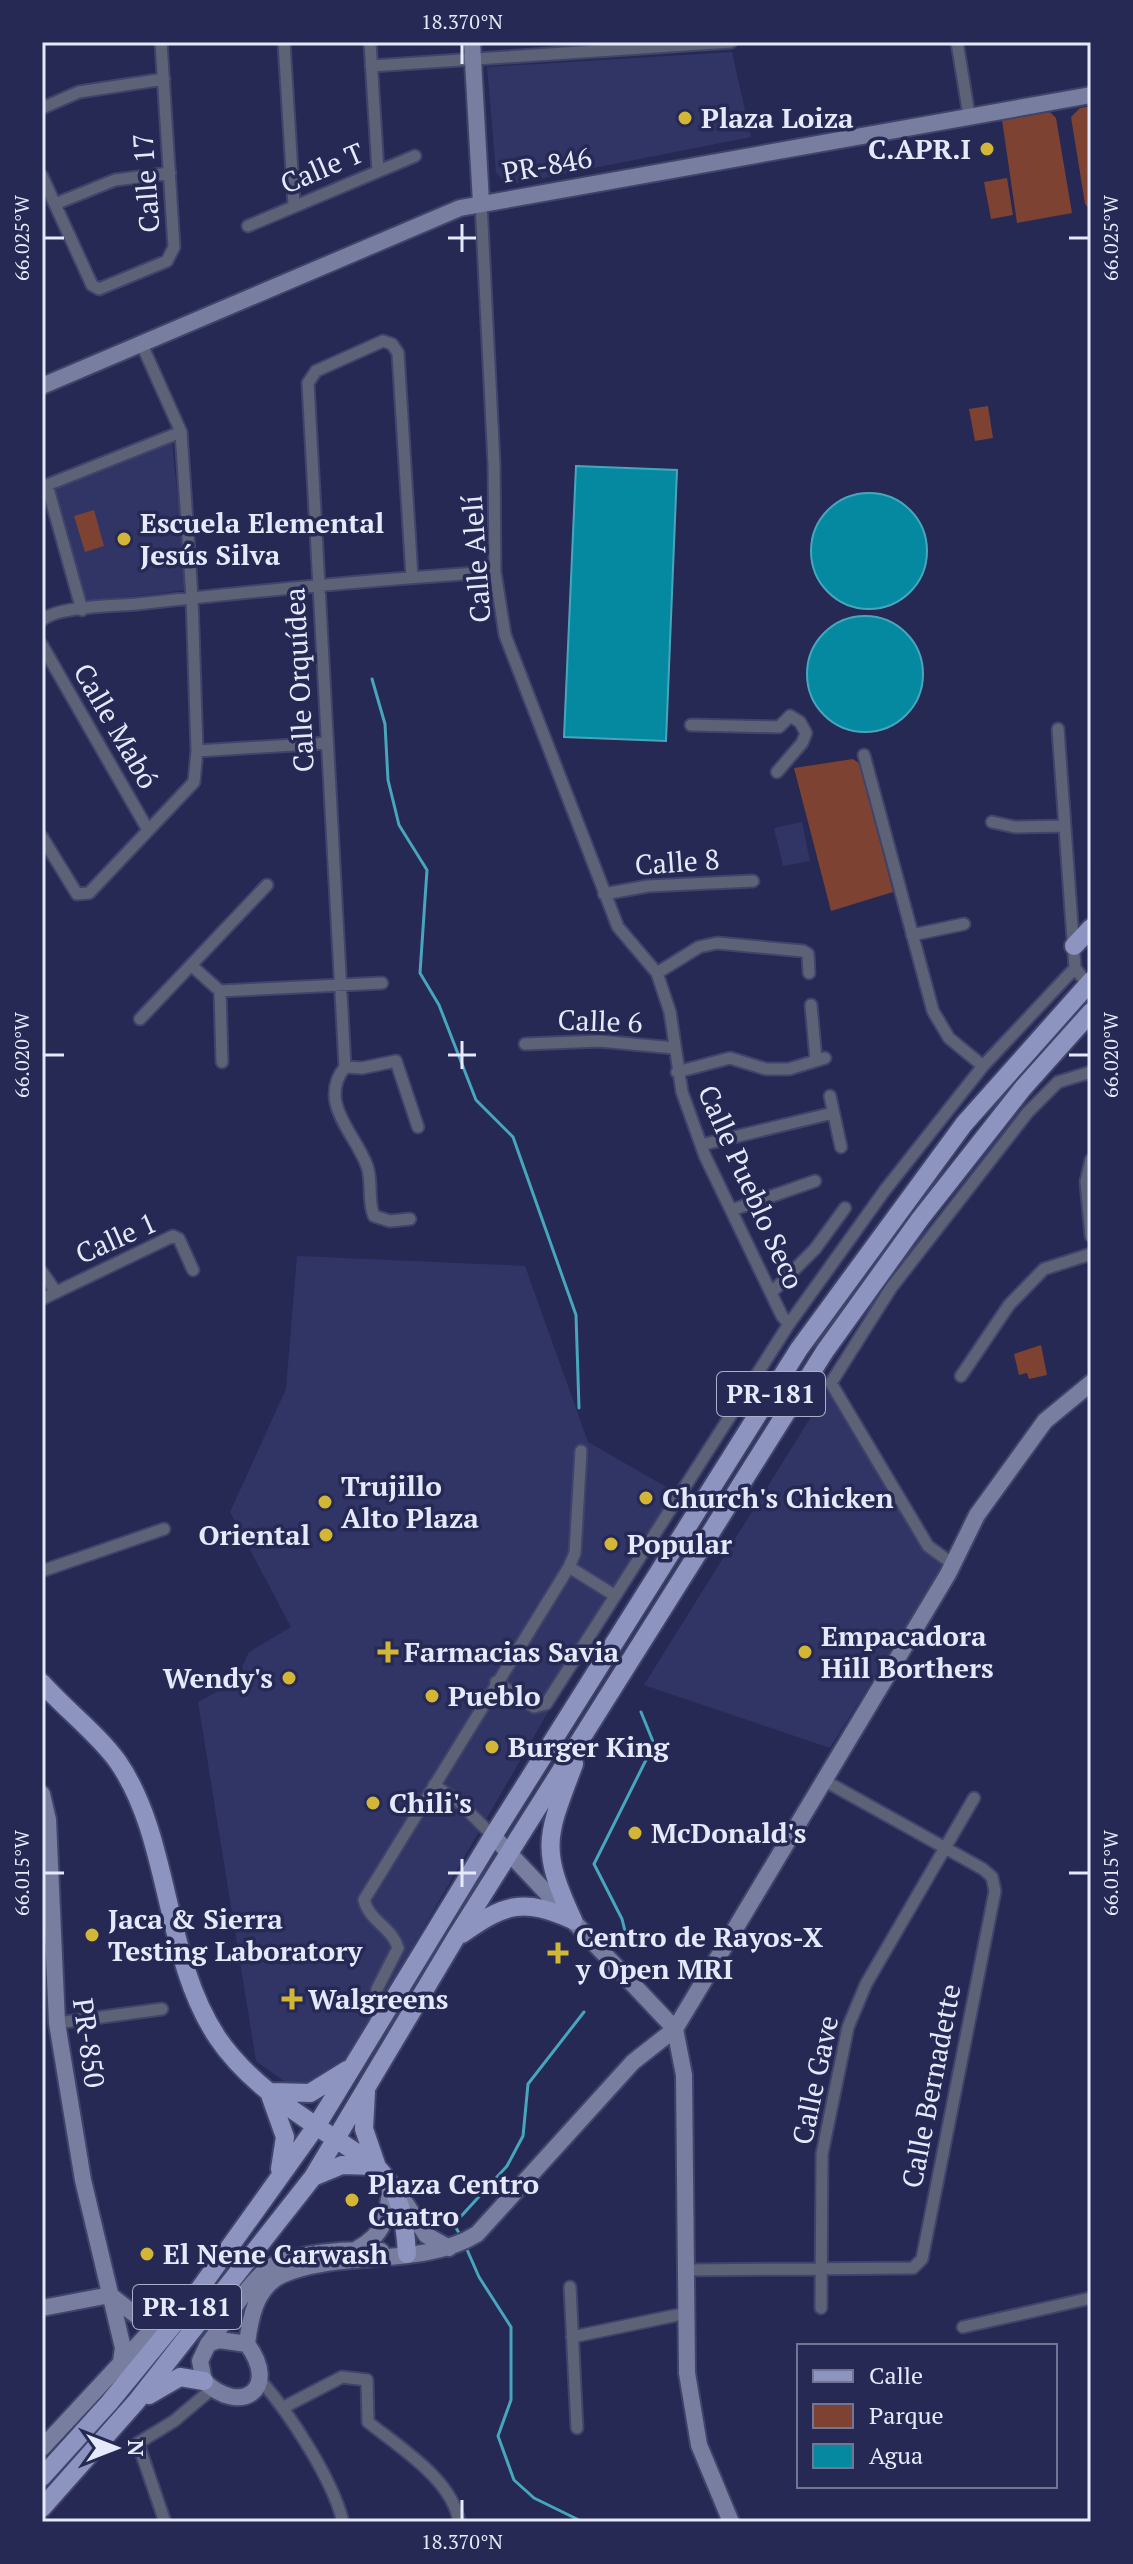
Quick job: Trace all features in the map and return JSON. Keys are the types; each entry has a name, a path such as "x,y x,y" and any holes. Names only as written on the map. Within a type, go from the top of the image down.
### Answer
{"main road":[{"path":"1074,946 1091,928"},
{"name":"PR-181","path":"42,2477 119,2391 205,2282 317,2125 493,1836 799,1349 964,1124 1090,985"},
{"name":"PR-181","path":"42,2508 136,2402 313,2177 455,1939 825,1351 929,1207 1023,1088 1091,1012"},
{"path":"45,1694 118,1762 152,1843 195,1996 218,2037 269,2092 336,2137 391,2181 402,2207 407,2254"},
{"path":"573,1920 552,1877 549,1838 553,1814 587,1728"},
{"path":"455,1939 496,1911 515,1906 543,1907 573,1920"},
{"path":"269,2092 310,2093 355,2064"},
{"path":"369,2081 363,2122 377,2167"},
{"path":"269,2092 285,2137 276,2182"},
{"path":"313,2177 342,2165 377,2167"},
{"path":"136,2402 180,2377 208,2385"}],"street":[{"name":"Calle 17","path":"42,176 92,285 99,289 167,261 174,247 161,42"},
{"path":"284,42 294,205"},
{"path":"370,42 378,171"},
{"path":"472,42 481,203"},
{"path":"371,66 473,61 583,48 731,42"},
{"path":"957,42 969,115"},
{"path":"42,108 79,92 164,79"},
{"name":"PR-846","path":"42,386 322,264 481,203 1091,95"},
{"name":"Calle T","path":"248,226 415,156"},
{"path":"55,204 115,180 170,173"},
{"name":"Calle Alelí","path":"481,203 494,464 495,572 505,635 604,894"},
{"name":"Calle Orquídea","path":"410,1219 390,1221 374,1216 369,1206 367,1167 335,1106 335,1080 345,1067 308,383 316,371 383,341 392,344 398,353 412,577"},
{"path":"42,837 77,894 89,893 194,782 197,751 192,598 181,432 142,345"},
{"path":"82,610 47,485 181,432"},
{"path":"42,620 82,610 192,598 495,572"},
{"name":"Calle Mabó","path":"42,645 148,830"},
{"path":"691,725 779,727 790,716 800,722 806,733 802,743 777,772"},
{"path":"1058,729 1075,968 1090,985"},
{"path":"197,751 326,743"},
{"path":"864,755 933,1011 949,1038 983,1066"},
{"path":"992,822 1015,827 1064,826"},
{"name":"Calle 8","path":"604,894 648,886 753,881"},
{"path":"140,1019 267,885"},
{"name":"Calle Pueblo Seco","path":"604,894 618,927 657,973 670,1012 677,1072 701,1145 771,1293 789,1324"},
{"path":"912,935 964,924"},
{"path":"657,973 699,947 717,943 803,951 808,954 809,973"},
{"path":"192,966 220,991 382,983"},
{"path":"496,1682 534,1707 546,1704 789,1324 885,1190 983,1066 1075,968"},
{"path":"220,991 222,1062"},
{"path":"677,1072 730,1058 766,1069 789,1069 820,1059 811,1005"},
{"name":"Calle 6","path":"525,1044 600,1041 674,1048"},
{"path":"345,1067 362,1068 396,1061 418,1127"},
{"path":"954,1565 928,1546 831,1383 891,1288 1028,1112 1058,1082 1091,1072"},
{"path":"830,1096 841,1147"},
{"path":"701,1145 833,1113"},
{"path":"1091,1160 1086,1182 1091,1236"},
{"path":"732,1210 815,1181"},
{"path":"771,1293 815,1249 845,1208"},
{"name":"Calle 1","path":"42,1299 173,1236 179,1239 193,1270"},
{"path":"961,1376 1009,1305 1044,1269 1091,1254"},
{"path":"42,1272 56,1292"},
{"path":"208,2385 241,2398 254,2393 262,2382 262,2372 247,2344 250,2315 261,2295 280,2275 459,2244 496,2216 633,2062 675,2029 954,1565 977,1515 1045,1421 1091,1383"},
{"path":"376,2031 377,1989 398,1948 394,1935 368,1915 364,1900 569,1567 575,1553 581,1451"},
{"path":"42,1571 164,1529"},
{"path":"569,1567 614,1595"},
{"name":"Calle Bernadette","path":"687,2270 913,2268 922,2259 995,1891 992,1877 983,1869 825,1781"},
{"path":"434,1785 459,1802 510,1852 675,2029 684,2075 687,2373 699,2445 731,2522"},
{"name":"PR-850","path":"42,1794 48,1820 57,2023 83,2180 123,2348 121,2362"},
{"name":"Calle Gave","path":"821,2308 822,2154 848,2027 866,1984 974,1798"},
{"path":"57,2023 162,2009"},
{"path":"391,2181 426,2235 459,2244"},
{"path":"357,2249 372,2241 386,2226 391,2181"},
{"path":"208,2385 200,2361 208,2344 267,2269 290,2260 357,2249 407,2254"},
{"path":"42,2448 159,2322 205,2282"},
{"path":"570,2287 577,2428"},
{"path":"42,2308 110,2295 137,2316 159,2322"},
{"path":"963,2327 1091,2298"},
{"path":"572,2337 687,2313"},
{"path":"208,2344 236,2340 247,2344"},
{"path":"284,2407 342,2377 367,2380 368,2422 444,2488 457,2509 459,2522"},
{"path":"262,2382 284,2407 315,2461 343,2522"},
{"path":"165,2522 138,2443 174,2421 208,2385"}],"shaded area":[{"path":"732,52 751,137 518,183 506,182 496,173 487,67"},
{"name":"Escuela Elemental Jesús Silva","path":"172,442 187,590 87,602 50,488"},
{"path":"802,822 810,861 783,866 774,828"},
{"name":"Trujillo Alto Plaza","path":"297,1256 525,1266 588,1442 675,1492 342,2069 318,2085 292,2087 256,2061 198,1702 246,1676 242,1667 249,1652 291,1627 230,1512 286,1389"},
{"path":"829,1388 926,1549 944,1565 830,1748 644,1685"}],"green space":[{"path":"1091,106 1091,211 1085,204 1071,117 1080,108"},
{"path":"1050,112 1056,118 1072,213 1017,223 1002,120"},
{"path":"1007,178 1013,215 991,219 984,182"},
{"path":"988,406 993,438 975,441 969,409"},
{"path":"94,510 104,546 85,552 74,516"},
{"path":"853,759 860,764 893,892 831,911 794,768"},
{"path":"1041,1345 1047,1375 1029,1379 1027,1373 1019,1375 1014,1354"}],"water":[{"path":"576,466 677,470 666,741 564,737"},
{"path":"869,493 891,498 910,510 922,529 927,551 922,573 910,592 891,604 869,609 847,604 828,592 816,573 811,551 816,529 828,510 847,498"},
{"path":"865,616 887,621 906,633 918,652 923,674 918,696 906,715 887,727 865,732 843,727 824,715 812,696 807,674 812,652 824,633 843,621"}],"waterway":[{"path":"372,679 385,724 388,780 399,825 427,870 420,973 439,1005 476,1100 513,1137 576,1315 579,1408"},
{"path":"627,1939 622,1919 594,1864 654,1744 641,1712"},
{"path":"460,2235 454,2224 507,2166 523,2136 528,2084 584,2012"},
{"path":"465,2245 479,2277 511,2327 511,2400 498,2436 514,2480 534,2498 583,2522"}],"place":[{"name":"Plaza Loiza","path":"685,118"},
{"name":"C.APR.I","path":"987,149"},
{"name":"Escuela Elemental Jesús Silva","path":"124,539"},
{"name":"Church's Chicken","path":"646,1498"},
{"name":"Trujillo Alto Plaza","path":"325,1502"},
{"name":"Oriental","path":"326,1535"},
{"name":"Popular","path":"611,1544"},
{"name":"Farmacias Savia","path":"388,1652"},
{"name":"Empacadora Hill Borthers","path":"805,1652"},
{"name":"Wendy's","path":"289,1678"},
{"name":"Pueblo","path":"432,1696"},
{"name":"Burger King","path":"492,1747"},
{"name":"Chili's","path":"373,1803"},
{"name":"McDonald's","path":"635,1833"},
{"name":"Jaca & Sierra Testing Laboratory","path":"92,1935"},
{"name":"Centro de Rayos-X y Open MRI","path":"558,1953"},
{"name":"Walgreens","path":"292,1999"},
{"name":"Plaza Centro Cuatro","path":"352,2200"},
{"name":"El Nene Carwash","path":"147,2254"}]}
